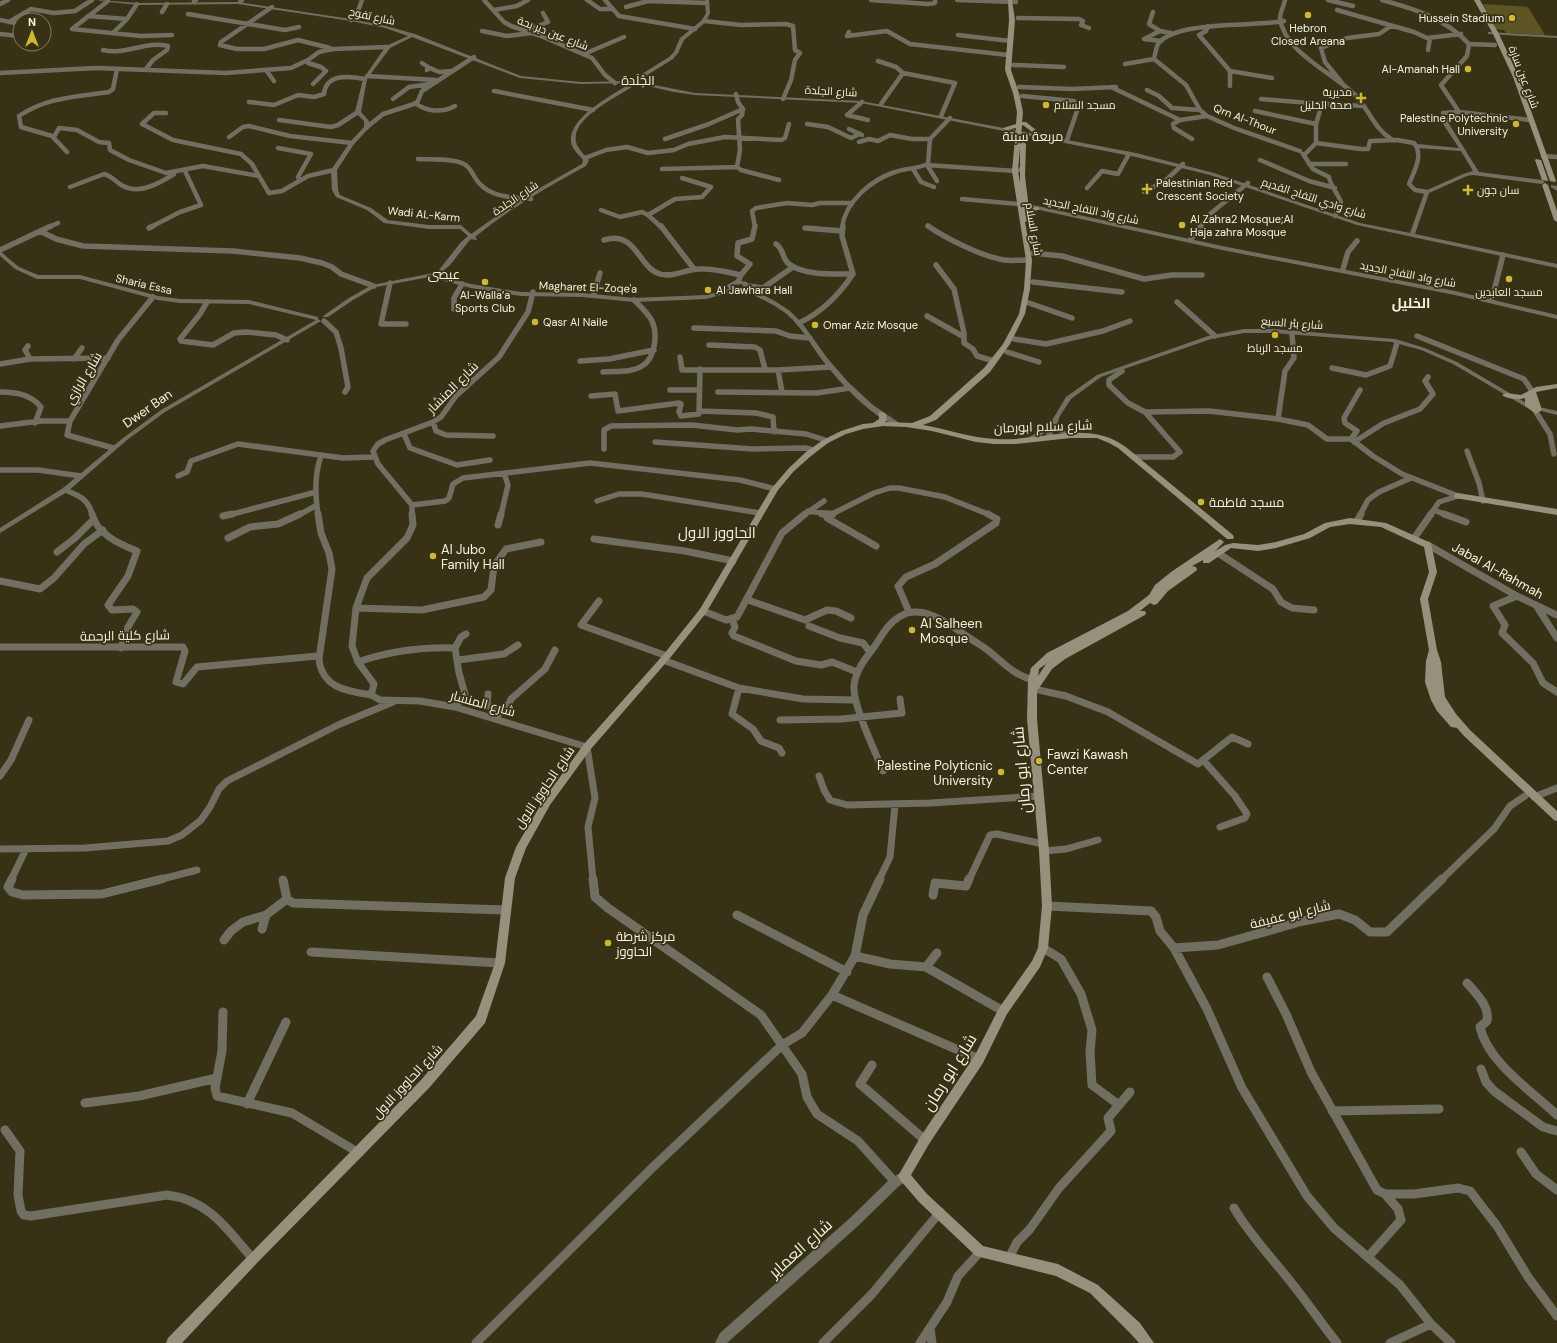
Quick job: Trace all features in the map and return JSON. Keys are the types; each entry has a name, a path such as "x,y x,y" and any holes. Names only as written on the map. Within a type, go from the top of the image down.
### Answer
{"main road":[{"name":"شارع عين سارة","path":"1471,0 1493,34 1495,45 1527,120 1529,134"},
{"name":"شارع عين سارة","path":"1477,0 1516,77 1527,120 1539,156 1546,164 1555,185"},
{"name":"شارع السلام","path":"930,428 992,372 1007,352 1027,315 1033,282 1033,253 1024,206 1015,171 1025,112 1022,96 1013,75 1012,65 1018,18 1013,1"},
{"name":"شارع السلام","path":"898,424 923,423 933,418 987,370 1006,344 1022,314 1028,288 1029,260 1024,206 1020,106 1008,73 1008,55 1013,1"},
{"path":"1006,128 1038,135"},
{"path":"1022,131 1038,135"},
{"path":"1539,156 1544,182 1557,220"},
{"path":"1544,182 1555,185"},
{"path":"1024,206 1037,209"},
{"path":"1506,395 1522,397 1530,393 1557,386"},
{"path":"1530,393 1529,406 1537,411"},
{"path":"1530,393 1537,411"},
{"path":"877,423 883,420 882,414"},
{"path":"825,440 864,425 877,423 898,424"},
{"name":"شارع سلام ابورمان","path":"898,424 930,428 971,438 1003,442 1070,436 1090,436 1110,439 1202,515"},
{"name":"شارع الحاووز الاول","path":"173,1343 253,1259 359,1153 425,1084 481,1019 500,963 505,910 510,878 521,847 547,802 587,747 665,658 703,611 775,489 785,476 825,440"},
{"path":"1458,496 1483,502 1557,512"},
{"path":"1202,515 1221,540 1258,548 1307,536 1328,525 1357,521 1383,525 1428,545 1434,572 1424,598 1433,650 1430,662 1430,682 1433,697 1445,716 1473,746 1557,822"},
{"path":"1202,515 1232,543"},
{"name":"شارع ابو رمان","path":"900,1179 979,1059 1003,1011 1036,964 1043,948 1047,906 1040,796 1032,720 1035,668 1050,654 1131,612 1152,597 1158,587 1174,574 1210,551 1221,540"},
{"path":"1033,684 1041,682 1051,665 1064,656 1144,611 1172,583 1232,543"},
{"path":"1529,796 1557,817"},
{"path":"900,1179 940,1212 980,1252 1023,1260 1058,1270 1094,1289 1136,1328 1147,1343"}],"street":[{"path":"0,4 8,0"},
{"path":"9,22 30,9 54,13 74,12 92,0"},
{"path":"101,0 150,3 241,1 271,8"},
{"name":"شارع تفوح","path":"101,0 138,4 238,3 351,19 414,35 520,76 581,83 633,82"},
{"path":"351,19 358,11 362,0"},
{"name":"شارع عين دير بحة","path":"484,0 504,22 592,58 605,75 614,82"},
{"path":"494,10 513,7 528,0"},
{"path":"587,0 600,9 613,9"},
{"path":"605,0 616,14 621,16 695,29"},
{"path":"871,0 928,4 935,3 935,0"},
{"path":"957,0 1013,1"},
{"path":"1285,0 1280,14 1287,33 1297,47 1334,80 1355,94 1382,134 1388,140"},
{"path":"1328,0 1353,6"},
{"path":"1382,0 1424,12 1442,20 1461,34 1469,44 1467,56 1441,83 1442,88 1459,112"},
{"path":"108,1 72,29 114,32 141,36 172,35"},
{"path":"626,7 648,1 707,2 708,13 704,21 682,39 676,52 671,58 641,80 633,82 593,110 582,122 576,136 580,148 587,157 606,150 624,147 648,153 674,150 688,144 711,139 738,137 781,140 785,138 789,124"},
{"path":"114,32 127,19 138,4"},
{"path":"162,12 167,4"},
{"path":"271,8 221,42 220,45 237,48 264,49 298,40 332,49"},
{"path":"1337,10 1430,38 1461,34"},
{"path":"1153,12 1149,24 1160,31 1171,34"},
{"path":"526,31 546,23 548,20 543,13"},
{"path":"188,14 286,30 299,27"},
{"path":"88,16 127,19"},
{"path":"1018,18 1079,19 1083,21 1081,25 1089,28"},
{"path":"0,20 12,23"},
{"path":"704,21 741,25 792,25 795,50 800,53 795,60 791,80 783,98"},
{"path":"1125,64 1154,58 1154,54 1161,41 1171,34 1193,27 1253,25 1282,21"},
{"path":"1208,26 1206,31 1200,35 1230,71 1230,86"},
{"path":"1344,87 1325,62 1321,48 1347,38 1379,34 1391,26"},
{"path":"482,31 493,36 512,38 532,33"},
{"path":"849,32 847,36 887,31 910,44 1008,55"},
{"path":"1160,31 1144,39 1161,41"},
{"path":"0,34 12,35"},
{"path":"1493,34 1557,37"},
{"path":"0,73 87,68 146,69 217,74 291,68 308,60 319,52 332,49 372,49 388,47 414,35 520,75 586,82 614,82"},
{"path":"958,35 1010,41"},
{"path":"584,54 624,37"},
{"path":"1428,50 1430,38"},
{"path":"1469,44 1495,45"},
{"path":"102,50 115,53 155,45 168,46 167,50 153,60 146,69"},
{"path":"962,50 964,45"},
{"path":"279,120 330,127 339,124 358,112 366,77 388,47"},
{"path":"166,113 154,113 142,124 173,140 241,154 252,164 267,192 272,194 281,192 299,179 317,172 334,170 352,143 367,127 383,114 420,100 421,92 436,80 455,70 474,57"},
{"name":"Qrn Al-Thour","path":"1154,58 1186,85 1200,110 1207,116 1234,128 1303,153"},
{"path":"308,60 308,63 321,67 326,71 324,75 313,84"},
{"path":"878,61 896,67 903,73 955,83 941,116"},
{"path":"422,63 428,67 427,70 430,68 444,72 455,70"},
{"path":"1012,65 1064,67"},
{"path":"67,152 54,137 21,127 19,123 20,114 34,106 53,100 109,92 113,88 117,69"},
{"path":"266,70 272,76 274,81"},
{"path":"1230,71 1272,78"},
{"path":"882,104 903,73"},
{"path":"249,102 274,105 298,95 318,97 324,94 326,86 337,77 344,76 436,80"},
{"name":"شارع الجلدة","path":"641,80 688,93 862,102 949,119 1022,131"},
{"path":"393,99 409,87 432,84"},
{"path":"1019,87 1072,89 1116,87"},
{"path":"1110,87 1180,120"},
{"path":"1147,90 1159,96 1172,108 1200,110"},
{"path":"494,91 531,96 593,110"},
{"path":"737,95 738,102 743,110"},
{"path":"1022,96 1074,101 1078,108 1067,140"},
{"name":"شارع الجلدة","path":"783,98 856,99 941,116 949,119 1006,128"},
{"path":"1261,99 1364,106"},
{"path":"862,102 858,107 847,114 868,120"},
{"path":"415,103 440,111 448,110 455,106"},
{"path":"1316,143 1316,124 1322,104"},
{"path":"737,167 741,160 738,137 738,119 743,110"},
{"path":"665,139 713,123 743,110"},
{"path":"1255,111 1316,124"},
{"path":"358,112 366,121 367,127"},
{"path":"1443,113 1459,112 1527,120"},
{"path":"1459,112 1449,118 1446,124 1477,173"},
{"path":"1192,139 1174,128 1173,124 1180,120 1207,116"},
{"path":"849,129 869,139 878,141 890,136 912,139 930,138 949,119"},
{"path":"807,124 828,127 851,138 860,134"},
{"path":"229,137 248,126 290,136 352,143"},
{"path":"54,137 59,128 78,130 99,142 109,143 110,150 129,160 164,173 176,173 203,166 259,176"},
{"name":"شارع وادي التفاح القديم","path":"1038,135 1182,165 1246,184 1336,215 1412,235 1503,255 1557,264"},
{"name":"شارع وادي التفاح القديم","path":"1038,135 1182,165"},
{"path":"930,138 930,152 927,165 937,181"},
{"path":"859,142 869,139"},
{"path":"1336,215 1341,202 1335,188 1329,180 1329,177 1315,170 1308,164 1303,153 1316,143 1361,149 1368,148 1370,141 1410,140 1417,146 1420,154 1419,163 1409,184 1415,190 1428,192 1465,175 1477,173 1544,182"},
{"path":"1417,146 1462,150"},
{"path":"278,148 311,154 301,169 298,177 299,179"},
{"path":"1087,188 1102,171 1118,174 1129,154"},
{"path":"1539,156 1557,157"},
{"name":"شارع الجلدة","path":"445,274 473,238 529,199 589,166 592,162 587,157"},
{"path":"418,159 463,164 473,170 479,182 490,191 504,197 529,199"},
{"path":"1260,160 1310,180 1335,188"},
{"path":"1308,164 1346,164"},
{"path":"799,323 814,315 840,292 853,274 851,259 845,250 842,231 845,214 851,203 864,191 887,176 927,165 1015,171 1022,169"},
{"path":"1144,192 1165,181 1182,165"},
{"path":"662,169 708,166 737,167 741,170 779,180"},
{"path":"913,169 921,182 934,187"},
{"name":"Wadi AL-Karm","path":"334,170 335,190 338,196 369,210 386,222 429,227 461,227 473,238"},
{"path":"149,228 180,212 201,205 185,171"},
{"path":"70,187 104,174 109,175 123,186 148,187 159,183 176,173"},
{"path":"648,215 675,199 702,197 711,187 682,178"},
{"path":"1191,239 1210,214 1246,184"},
{"path":"1412,235 1428,192"},
{"path":"962,199 1024,206"},
{"path":"738,282 741,275 750,264 736,254 738,243 752,239 755,227 752,211 756,208 787,204 812,205 820,203 851,203"},
{"name":"شارع واد التفاح الجديد","path":"1024,206 1492,299 1557,316"},
{"name":"شارع واد التفاح الجديد","path":"1037,209 1230,250 1454,293 1557,316"},
{"path":"601,210 616,217 639,212 648,215 672,239 694,269"},
{"path":"0,253 40,231 58,224"},
{"path":"928,226 945,237 994,257 1005,260 1029,260"},
{"path":"805,228 842,231"},
{"path":"40,231 56,239 83,246 159,250 233,251 300,258 322,263 332,267 341,274 374,286"},
{"name":"شارع وادي التفاح القديم","path":"1412,235 1557,264"},
{"path":"604,240 615,237 624,239 654,272 660,275 670,275 694,269 741,275"},
{"path":"1344,270 1348,252 1357,241"},
{"path":"776,244 784,250 786,261 793,267 824,273 853,274"},
{"name":"Sharia Essa","path":"0,253 17,268 31,275 46,278 80,277 173,301 252,302 321,319"},
{"path":"1033,253 1062,256 1144,279 1172,275 1202,276"},
{"path":"1492,299 1503,255"},
{"path":"936,265 954,289 964,337 964,344 972,348 976,355 994,361"},
{"path":"793,267 763,288 746,287 740,291 732,288 731,284 738,282 745,283 746,287 787,311 799,323 831,367 850,388 882,414 898,424"},
{"path":"594,293 600,273"},
{"name":"Dwer Ban","path":"0,531 65,490 112,448 147,422 187,396 287,340 351,299 374,286 445,274"},
{"name":"Magharet El-Zoqe'a","path":"445,274 462,284 533,294 582,295 634,300 706,297 732,288"},
{"name":"Magharet El-Zoqe'a","path":"445,274 473,284 533,294 594,293 633,297 698,295 732,288"},
{"path":"1033,282 1122,292"},
{"path":"390,283 381,324 406,324"},
{"path":"454,309 454,298 462,284"},
{"name":"شارع المنشار","path":"374,457 373,452 378,444 433,422 441,417 456,396 499,357 528,312 533,294"},
{"name":"شارع الرازي","path":"112,448 67,435 70,421 118,340 153,297"},
{"path":"603,372 642,367 649,362 654,350 655,329 653,321 634,300"},
{"path":"207,302 200,314 180,339 181,341 213,345 234,333 246,332 271,334 287,340"},
{"path":"1178,302 1215,336"},
{"path":"1029,303 1072,318"},
{"path":"927,316 964,337"},
{"path":"321,319 336,332 341,348 348,387 345,392"},
{"path":"1014,338 1046,344 1102,331 1130,321"},
{"path":"694,328 776,331 790,336 810,338"},
{"name":"شارع بئر السبع","path":"1051,438 1055,425 1068,398 1099,376 1215,336 1244,331 1263,330 1393,340 1423,349 1455,364 1506,395 1529,406"},
{"name":"شارع بئر السبع","path":"1055,425 1084,390 1102,378 1226,337 1261,333 1292,334 1397,344 1444,361 1508,400 1537,411 1557,414"},
{"path":"1278,419 1285,371 1294,358 1292,334"},
{"path":"1417,336 1524,380 1530,393"},
{"path":"1332,368 1366,375 1390,366 1397,344"},
{"path":"709,345 755,347 760,350 765,369"},
{"path":"28,346 25,352 30,359"},
{"path":"74,360 82,348"},
{"path":"580,361 609,359 654,350"},
{"path":"1007,352 1039,362"},
{"path":"680,357 682,370 700,368 778,370 831,367"},
{"path":"0,364 30,359 74,360 108,358"},
{"path":"590,396 615,394 618,411 674,402 682,404 679,412 681,416 694,416 699,414 700,411 700,368"},
{"path":"778,370 782,392"},
{"path":"1122,371 1109,380 1109,385 1128,403 1145,412 1180,452 1178,455 1173,457 1133,457"},
{"path":"1353,441 1384,423 1420,409 1433,394 1425,381 1428,377"},
{"path":"718,392 817,393 850,388"},
{"path":"670,390 699,390"},
{"path":"1353,441 1358,431 1346,423 1344,418 1360,390"},
{"path":"0,392 24,394 32,397 38,402 41,407 34,423"},
{"path":"700,411 756,413 773,417 774,432"},
{"path":"1145,412 1162,414 1209,411 1308,424 1327,439 1353,441 1373,456 1412,478 1442,488 1458,496"},
{"path":"1537,411 1550,434 1554,454"},
{"path":"0,425 70,421"},
{"path":"433,422 436,431 446,435 493,436"},
{"path":"604,449 604,430 611,426 692,425 711,428 806,434 825,440"},
{"path":"1017,441 1037,435 1055,425 1070,436"},
{"path":"404,434 410,448 457,465 490,460"},
{"path":"655,442 753,449 805,448 814,450"},
{"path":"178,476 187,472 191,461 222,452 238,444 301,450 321,456 331,455 343,458 374,457 412,505 413,525 408,538 367,578 356,608 352,646 358,662 374,684 371,695"},
{"path":"1467,451 1479,483 1483,502"},
{"path":"318,656 322,646 332,568 329,553 321,533 317,505 316,470 321,456"},
{"path":"412,505 446,501 453,484 460,479 545,466 595,463 740,480 775,489"},
{"path":"0,470 38,470 81,476"},
{"path":"498,525 508,485 504,472"},
{"path":"1357,521 1368,500 1379,492 1412,478"},
{"path":"808,511 827,514 836,512 844,507 889,488 903,487 967,505 991,514 997,519 996,523 935,564 906,577 898,586 909,612"},
{"path":"65,490 86,501 92,507 94,519 118,544 137,551 128,576 108,605 112,610 133,609 136,612 128,627 121,648"},
{"path":"223,516 316,492"},
{"path":"597,500 606,496 618,494 642,494 760,513"},
{"path":"1415,538 1439,502 1458,496"},
{"path":"703,611 724,619 732,619 738,616 748,600 769,555 782,533 808,511 824,502"},
{"path":"228,538 250,527 278,524 317,505"},
{"path":"1434,510 1466,522"},
{"path":"827,514 827,518 876,546"},
{"path":"57,552 75,538 94,519"},
{"path":"0,580 40,589 54,578 84,544 103,530"},
{"path":"594,538 669,549 733,561"},
{"path":"356,608 422,610 484,597 490,592 494,566 506,549 541,542"},
{"name":"Jabal Al-Rahmah","path":"1428,545 1517,596 1557,615"},
{"path":"1218,553 1273,589 1281,602 1292,608 1314,610"},
{"path":"1517,596 1493,606 1505,625 1502,633 1533,664 1543,683 1557,692"},
{"path":"748,600 804,620 812,619 822,611 828,610 851,618"},
{"path":"599,601 581,625 739,688 803,699 855,700"},
{"path":"1536,605 1557,638"},
{"path":"883,772 864,719 855,700 853,687 857,672 890,623 909,612 922,612 935,616 954,626 993,654 1020,678 1108,712 1188,760 1198,764 1204,761 1232,737 1248,744"},
{"path":"732,619 735,627 732,633 734,636 796,661 821,665 832,662 857,672"},
{"path":"809,626 840,638 863,643 870,652"},
{"path":"455,707 466,694 459,673 455,648 461,638 466,634"},
{"path":"458,660 504,654 518,645"},
{"name":"شارع كلية الرحمة","path":"0,647 183,647 185,651 176,682 179,684 182,684 196,667 318,656"},
{"path":"358,662 384,652 425,647 455,648"},
{"path":"488,694 487,705 498,715 509,704 511,699 545,669 555,650"},
{"name":"شارع المنشار","path":"318,656 321,669 328,681 346,691 371,695 380,700 420,701 498,715 587,747"},
{"path":"739,688 732,714 753,729 761,741 779,748 782,753"},
{"path":"780,720 818,721 864,719 902,713 900,699"},
{"path":"0,849 153,843 166,842 177,838 198,822 207,811 217,790 227,781 340,724 395,701"},
{"path":"0,776 11,760 29,720"},
{"path":"587,747 595,798 588,827 595,897 608,908 761,1015 802,1074 807,1097 817,1114 858,1141 900,1179"},
{"path":"1204,761 1235,796 1247,814 1245,818 1220,827"},
{"path":"819,776 825,794 834,802 866,806 1040,796"},
{"name":"شارع ابو عفيفة","path":"1174,948 1218,945 1303,921 1339,914 1355,920 1370,932 1387,932 1494,829 1510,806 1529,796 1557,788"},
{"path":"476,1343 524,1297 651,1169 782,1045 802,1033 832,996 855,956 864,915 890,857 895,805"},
{"path":"933,895 935,883 966,886 990,836 997,834 1044,848 1066,849 1098,840"},
{"path":"26,849 8,887 12,892 23,895 102,894 197,870"},
{"path":"283,880 287,899"},
{"path":"287,899 293,902 505,910"},
{"path":"224,940 231,931 243,922 266,915 287,899"},
{"path":"1047,906 1151,911 1156,917 1160,931 1174,948 1207,1009 1242,1088 1306,1196 1334,1228 1400,1285 1432,1324 1451,1343"},
{"path":"262,930 266,915"},
{"path":"737,915 847,972"},
{"path":"1043,948 1061,959 1081,994 1092,1030 1090,1052 1092,1085 1119,1105"},
{"path":"311,952 500,963"},
{"path":"926,967 937,953"},
{"path":"855,956 890,964 926,967 948,978 1003,1011"},
{"path":"1267,977 1286,1014 1311,1072 1370,1179 1378,1190 1386,1194 1402,1214 1401,1220 1368,1258"},
{"path":"1467,983 1483,1004 1488,1014 1487,1021 1480,1027 1480,1035 1491,1052 1557,1115"},
{"path":"832,996 979,1059"},
{"path":"223,1012 223,1039 214,1091 216,1096 292,1114 359,1153"},
{"path":"247,1104 286,1022"},
{"path":"872,1065 860,1084 925,1140"},
{"path":"1481,1069 1486,1082 1494,1091 1543,1127 1557,1131"},
{"path":"85,1103 139,1096 217,1078"},
{"path":"1023,1260 1009,1258 1012,1250 1030,1229 1059,1188 1111,1131 1108,1118 1130,1092"},
{"path":"1332,1111 1439,1109"},
{"path":"5,1130 20,1151 17,1178 19,1209 24,1215 37,1215 167,1195 179,1196 195,1201 207,1208 253,1259"},
{"path":"1521,1152 1536,1174 1557,1190"},
{"name":"شارع العماير","path":"720,1341 900,1179"},
{"path":"1386,1194 1414,1194 1458,1188 1470,1191 1497,1226 1528,1277 1557,1316"},
{"path":"1234,1208 1248,1231 1295,1287 1306,1304 1337,1343"},
{"path":"823,1343 872,1294 940,1212"},
{"path":"920,1343 947,1302 958,1276 980,1252"},
{"path":"1390,1343 1432,1324"},
{"path":"930,1329 932,1343"}],"shaded area":[{"name":"Hussein Stadium","path":"1483,4 1528,7 1545,35 1506,33 1504,30 1496,29"}],"place":[{"name":"Hebron Closed Areana","path":"1308,15"},
{"name":"Hussein Stadium","path":"1512,18"},
{"name":"Al-Amanah Hall","path":"1468,69"},
{"name":"مديرية صحة الخليل","path":"1361,98"},
{"name":"مسجد السلام","path":"1046,105"},
{"name":"Palestine Polytechnic University","path":"1516,124"},
{"name":"Palestinian Red Crescent Society","path":"1147,189"},
{"name":"سان جون","path":"1468,190"},
{"name":"Al Zahra2 Mosque;Al Haja zahra Mosque","path":"1182,225"},
{"name":"مسجد العابدين","path":"1509,279"},
{"name":"Al-Walla’a Sports Club","path":"485,282"},
{"name":"Al Jawhara Hall","path":"708,290"},
{"name":"Qasr Al Naile","path":"535,322"},
{"name":"Omar Aziz Mosque","path":"815,325"},
{"name":"مسجد الرباط","path":"1275,335"},
{"name":"مسجد فاطمة","path":"1201,502"},
{"name":"Al Jubo Family Hall","path":"433,556"},
{"name":"Al Salheen Mosque","path":"912,630"},
{"name":"Fawzi Kawash Center","path":"1039,761"},
{"name":"Palestine Polyticnic University","path":"1001,772"},
{"name":"مركز شرطة الحاووز","path":"608,943"}],"district":[{"name":"الجًلَدة","path":"638,80"},
{"name":"مربعة سبتة","path":"1033,136"},
{"name":"عيصى","path":"444,274"},
{"name":"الخليل","path":"1411,303"},
{"name":"الحاووز الاول","path":"717,533"}]}
